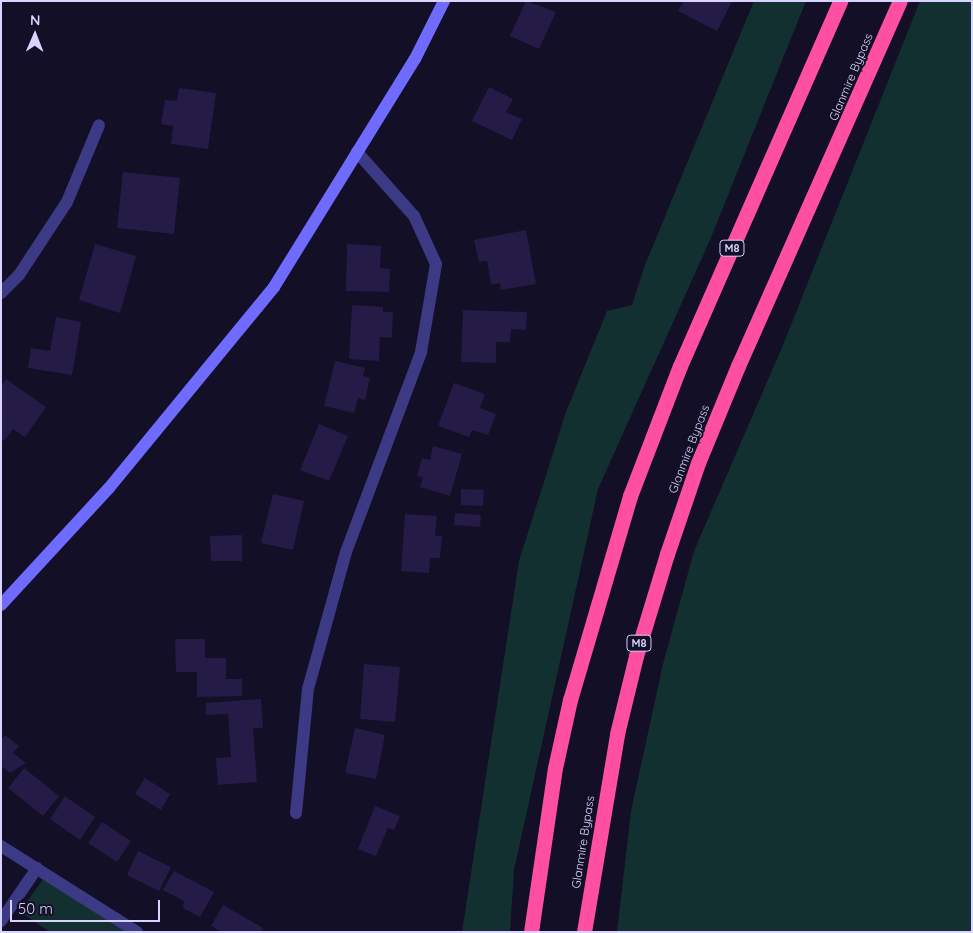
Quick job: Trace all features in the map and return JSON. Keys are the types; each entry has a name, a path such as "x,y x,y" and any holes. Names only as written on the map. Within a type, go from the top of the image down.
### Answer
{"highway":[{"name":"M8","path":"531,932 555,768 570,700 630,496 680,366 840,1"},
{"name":"Glanmire Bypass","path":"584,932 617,734 636,656 667,554 698,463 738,366 900,1"}],"main road":[{"path":"1,605 110,488 274,287 415,59 444,1"}],"street":[{"path":"1,293 19,275 67,202 99,126"},
{"path":"296,813 308,689 346,552 421,352 436,264 414,216 357,152"},
{"path":"1,846 137,932"},
{"path":"1,921 36,868"}],"green space":[{"path":"754,1 806,1 710,240 598,489 514,870 510,932 462,932 519,561 566,412 607,311 632,305 645,265"},
{"path":"920,1 972,1 972,932 617,932 631,811 663,664 694,551 783,345"},
{"path":"43,879 127,932 50,932 20,912"}],"building":[{"path":"526,1 556,12 539,49 510,36"},
{"path":"684,1 732,1 717,31 678,11"},
{"path":"489,87 513,99 506,112 522,119 512,140 472,121"},
{"path":"179,88 216,93 208,149 171,144 173,126 161,124 165,100 177,101"},
{"path":"123,172 180,178 174,234 117,228"},
{"path":"526,230 536,284 501,290 500,283 491,285 487,261 479,262 474,240"},
{"path":"95,244 136,256 120,313 79,300"},
{"path":"347,244 381,246 380,268 390,269 389,292 346,291"},
{"path":"352,305 383,307 383,312 393,312 392,338 380,337 379,361 349,359"},
{"path":"463,310 527,312 526,330 511,329 510,342 496,342 496,363 461,362"},
{"path":"56,317 81,322 72,375 28,368 31,348 50,351"},
{"path":"335,361 365,368 363,376 370,378 365,400 358,398 354,413 324,406"},
{"path":"6,379 46,407 25,437 13,429 4,441 1,439 1,386"},
{"path":"454,383 485,394 480,408 496,414 488,435 472,430 469,437 438,426"},
{"path":"319,424 348,436 329,481 300,470"},
{"path":"433,446 462,454 450,496 420,487 423,477 417,476 422,458 430,460"},
{"path":"461,489 484,490 483,506 461,505"},
{"path":"273,494 304,501 293,550 261,543"},
{"path":"455,513 481,515 480,527 454,525"},
{"path":"405,514 437,516 435,536 442,536 440,558 430,558 429,573 401,571"},
{"path":"242,535 242,561 211,561 210,536"},
{"path":"175,639 205,639 205,658 226,658 226,679 242,679 242,696 197,697 197,672 176,672"},
{"path":"364,664 400,667 395,722 360,719"},
{"path":"261,699 263,728 253,728 257,782 218,785 216,758 231,757 228,714 206,715 206,703"},
{"path":"355,728 385,735 376,779 345,773"},
{"path":"5,735 19,746 13,753 26,763 10,773 1,766 1,740"},
{"path":"24,768 59,796 43,816 8,788"},
{"path":"145,778 170,794 161,810 135,794"},
{"path":"65,796 95,817 80,840 50,819"},
{"path":"375,806 400,816 394,830 388,828 376,856 358,849"},
{"path":"102,822 131,841 117,862 88,843"},
{"path":"138,851 171,867 159,891 127,875"},
{"path":"174,871 214,892 200,917 183,908 184,901 163,890"},
{"path":"223,905 263,928 261,932 221,932 211,926"}]}
